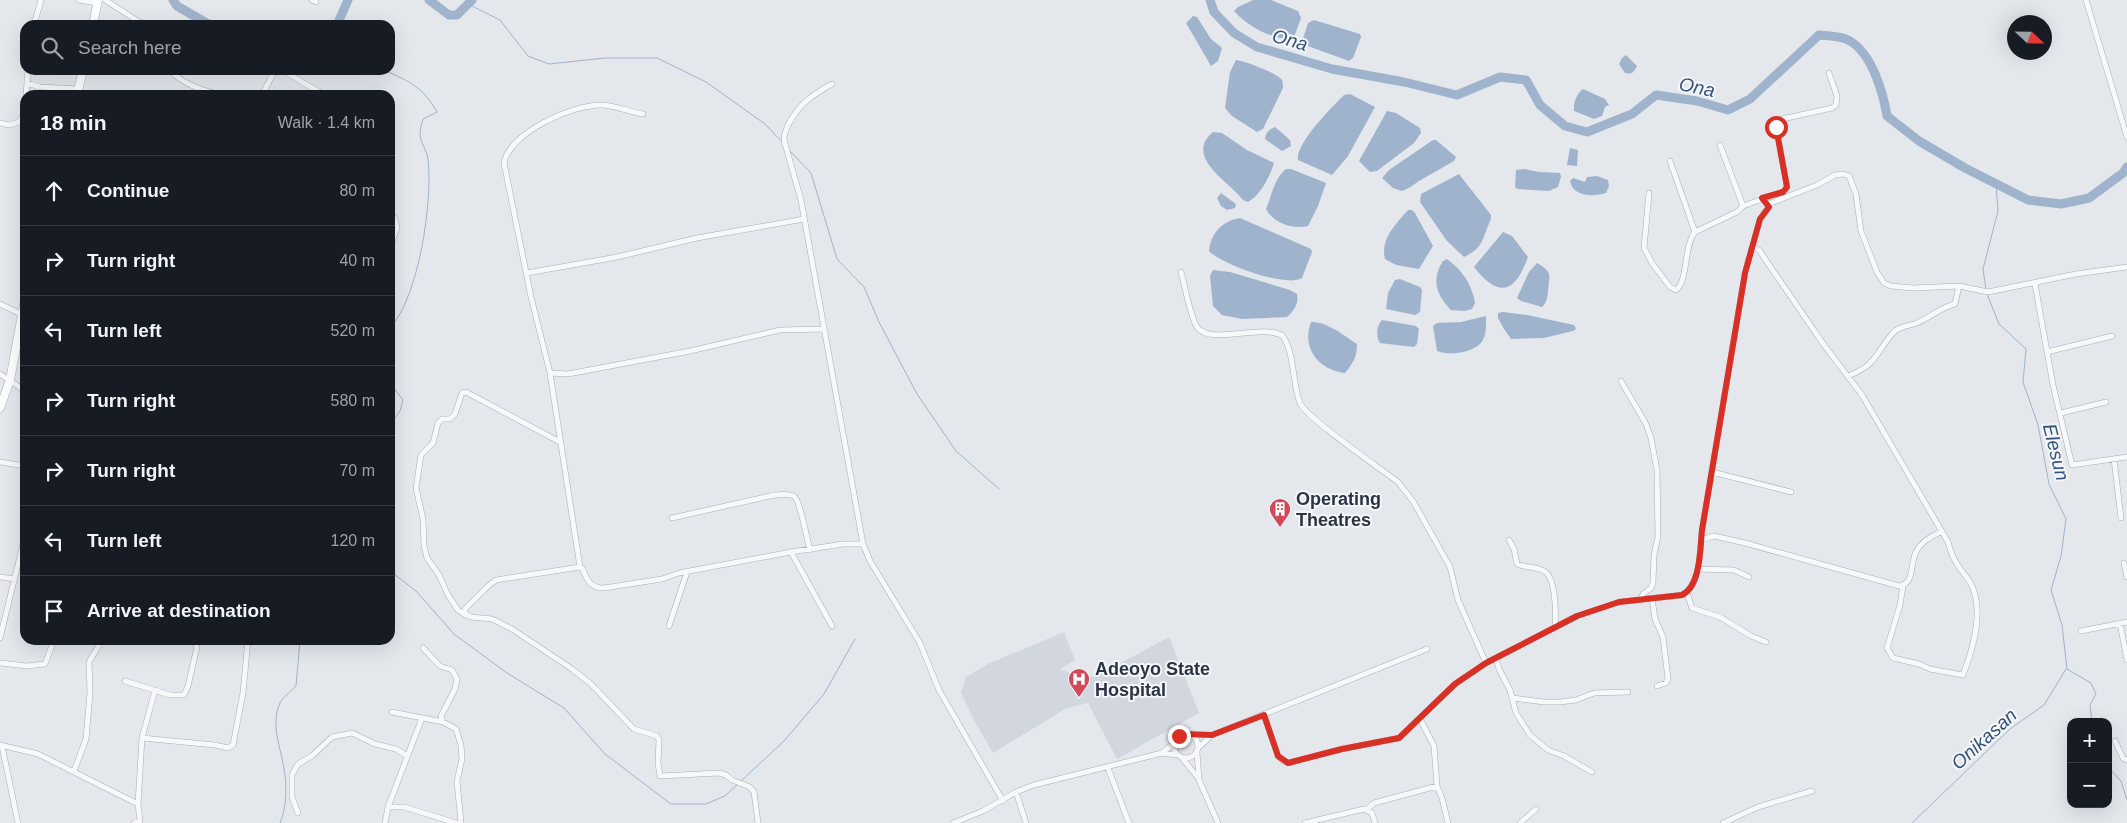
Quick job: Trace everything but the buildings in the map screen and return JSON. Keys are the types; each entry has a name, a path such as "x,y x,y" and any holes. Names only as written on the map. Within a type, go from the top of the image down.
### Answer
{"street":[{"path":"35,20 41,0"},
{"path":"79,0 100,1 135,20"},
{"path":"2086,0 2127,137"},
{"path":"94,20 100,1"},
{"path":"1649,193 1644,248 1652,263 1674,290 1679,287 1691,237 1695,232 1737,212 1743,206 1783,192 1787,187 1776,127 1777,122 1782,119 1832,108 1836,105 1837,96 1829,74"},
{"path":"26,90 28,75"},
{"path":"78,90 82,75"},
{"path":"175,75 180,80 199,90"},
{"path":"265,90 272,75"},
{"path":"290,75 313,90"},
{"path":"27,83 65,90"},
{"path":"832,84 810,96 800,106 784,134 787,155 801,200 863,544 870,561 920,642 939,690 1002,801"},
{"path":"643,114 604,105 577,108 560,114 519,139 511,146 504,163 528,273 531,297 550,373 580,568 582,568 590,584 600,588 662,579 687,572 791,552 843,544 863,544"},
{"path":"0,123 8,125 20,120"},
{"path":"1720,145 1743,206"},
{"path":"1670,161 1695,232"},
{"path":"1264,715 1278,756 1288,763 1342,749 1399,738 1455,684 1486,663 1528,643 1555,626 1604,606 1619,602 1687,593 1698,569 1701,540 1745,273 1760,219 1771,203 1817,185 1835,175 1846,175 1852,183 1856,194 1861,231 1877,272 1884,282 1897,287 1959,286 1985,291 2035,284 2076,274 2127,267"},
{"path":"1762,198 1769,207"},
{"path":"528,273 617,257 706,236 804,219"},
{"path":"395,221 397,228 395,233"},
{"path":"1752,247 1759,250 1818,337 1872,410 1948,542 1957,564 1976,594 1977,619 1970,657 1963,675 1930,669 1919,664 1893,658 1887,648 1900,606 1903,586 1908,581 1917,549 1928,538 1941,532"},
{"path":"1181,272 1196,323 1201,331 1222,334 1268,331 1283,336 1288,346 1294,380 1304,410 1398,482 1408,493 1450,567 1458,600 1486,663"},
{"path":"2035,284 2047,352 2072,466 2127,457"},
{"path":"1848,376 1860,372 1878,357 1893,332 1927,319 1938,311 1956,304 1959,286"},
{"path":"0,304 20,314"},
{"path":"0,408 10,380 20,320"},
{"path":"550,373 568,374 690,351 780,330 823,329"},
{"path":"2047,352 2112,336"},
{"path":"0,374 20,387"},
{"path":"1621,381 1646,424 1651,438 1657,470 1658,537 1654,555 1653,583 1640,600"},
{"path":"560,442 466,392 462,393 454,416 450,419 442,418 438,423 434,443 421,455 416,488 423,519 424,546 427,558 439,575 448,595 458,610 464,615 492,619 512,629 591,684 634,728 657,736 659,740 658,763 660,776 722,773 732,780 750,787 756,796 758,823"},
{"path":"2061,413 2106,402"},
{"path":"2114,459 2121,518"},
{"path":"0,462 20,465"},
{"path":"1712,472 1791,492"},
{"path":"672,518 780,494 792,496 799,503 810,550"},
{"path":"1701,540 1714,536 1724,538 1886,584 1903,586"},
{"path":"1509,540 1514,549 1517,564 1542,570 1549,575 1554,599 1555,626"},
{"path":"791,552 832,626"},
{"path":"0,638 20,558"},
{"path":"2124,563 2127,577"},
{"path":"464,615 465,609 496,580 580,568"},
{"path":"1698,569 1734,570 1749,577"},
{"path":"669,626 687,572"},
{"path":"0,576 15,579"},
{"path":"1687,593 1692,608 1720,617 1766,642"},
{"path":"1652,598 1655,619 1663,638 1668,679 1666,683 1657,686"},
{"path":"2081,631 2127,622"},
{"path":"2120,623 2127,660"},
{"path":"0,663 27,666 45,664 52,645"},
{"path":"74,771 86,738 90,693 89,662 99,645"},
{"path":"125,681 170,695 184,695 188,686 197,647 196,645"},
{"path":"142,738 228,748 233,745 243,693 248,645"},
{"path":"423,648 440,666 452,670 457,679 455,688 441,716 443,722"},
{"path":"953,823 1034,785 1162,753 1174,744 1179,736 1185,734 1212,735 1427,649"},
{"path":"1496,658 1499,669 1513,698 1516,713 1526,730 1539,744 1548,750 1564,756 1592,772"},
{"path":"138,822 142,738 155,690"},
{"path":"1513,698 1560,702 1576,700 1594,693 1628,692"},
{"path":"392,712 443,722 456,729 462,745 462,759 457,781 461,823"},
{"path":"385,823 388,807 406,755 415,738 422,718"},
{"path":"1420,719 1434,746 1437,786 1448,823"},
{"path":"298,813 292,797 292,775 298,764 312,756 332,737 352,733 375,744 396,749 406,755"},
{"path":"1191,735 1196,739 1199,780"},
{"path":"1162,753 1189,758 1212,735"},
{"path":"2115,740 2123,758 2127,760"},
{"path":"1174,744 1174,750 1199,780 1218,823"},
{"path":"18,823 1,745 38,754 138,804"},
{"path":"1108,768 1129,823"},
{"path":"1366,810 1374,803 1437,786"},
{"path":"1723,823 1758,807 1812,791"},
{"path":"1016,792 1026,823"},
{"path":"388,807 404,807 456,823"},
{"path":"1520,823 1536,809"},
{"path":"1305,823 1359,810 1366,810 1372,813 1375,823"}],"shaded area":[{"name":"Adeoyo State Hospital","path":"1064,632 1075,660 1060,669 1086,679 1119,664 1169,637 1199,713 1117,759 1088,703 1067,708 993,753 961,693 966,677 988,664"}],"water":[{"path":"1253,0 1271,0 1298,11 1301,18 1293,40 1261,31 1246,22 1234,11"},
{"path":"1193,16 1197,17 1211,39 1222,48 1218,61 1211,66 1186,23"},
{"path":"1314,20 1360,34 1361,37 1353,58 1349,61 1305,45 1303,39 1308,23"},
{"path":"1626,55 1637,66 1634,71 1627,74 1619,64"},
{"path":"1236,60 1268,71 1279,77 1282,81 1283,88 1263,129 1257,132 1232,116 1225,108 1230,72"},
{"path":"1583,89 1605,99 1609,105 1605,107 1602,116 1594,119 1574,111 1576,99"},
{"path":"1350,94 1375,107 1348,156 1332,175 1298,160 1302,145 1315,126 1344,95"},
{"path":"1387,111 1396,113 1420,128 1421,133 1414,143 1377,171 1370,172 1359,161"},
{"path":"1275,127 1290,140 1291,146 1282,151 1265,139 1268,132"},
{"path":"1213,132 1222,133 1247,150 1274,163 1261,190 1248,202 1243,200 1212,169 1206,160 1203,151 1205,141"},
{"path":"1433,140 1436,140 1456,157 1454,161 1402,191 1393,188 1382,178 1389,170"},
{"path":"1570,148 1578,150 1577,166 1567,165"},
{"path":"1286,169 1291,169 1326,183 1318,206 1308,226 1296,227 1278,222 1266,209 1276,182"},
{"path":"1524,169 1560,173 1561,177 1558,187 1549,191 1517,189 1515,187 1516,170"},
{"path":"1459,174 1491,215 1482,241 1474,251 1464,257 1447,241 1420,202 1421,194"},
{"path":"1597,176 1608,180 1609,186 1606,193 1590,195 1579,193 1570,181 1573,178 1585,182 1587,177"},
{"path":"1221,193 1236,204 1235,208 1227,210 1221,206 1217,198"},
{"path":"1408,210 1412,210 1415,213 1433,246 1419,269 1396,265 1385,259 1384,252 1387,238 1394,226"},
{"path":"1240,218 1311,249 1312,252 1302,278 1282,280 1254,273 1226,262 1209,251 1212,239 1218,229 1228,222"},
{"path":"1503,232 1512,236 1528,257 1518,278 1506,288 1491,284 1474,267"},
{"path":"1447,259 1462,273 1469,284 1475,303 1472,309 1464,311 1451,310 1439,293 1436,280 1437,274 1443,261"},
{"path":"1537,263 1546,269 1549,275 1547,298 1542,307 1517,298 1529,272"},
{"path":"1213,270 1230,272 1290,290 1297,294 1295,307 1287,317 1242,319 1222,315 1213,306 1210,276"},
{"path":"1400,279 1420,287 1422,290 1420,312 1415,315 1386,309 1388,293 1395,280"},
{"path":"1503,312 1574,325 1576,329 1544,338 1511,339 1498,318 1498,313"},
{"path":"1486,316 1484,338 1476,347 1459,353 1442,353 1437,351 1433,326 1437,323 1461,322"},
{"path":"1382,320 1416,326 1419,329 1417,344 1414,347 1380,343 1377,332"},
{"path":"1311,322 1329,326 1357,344 1354,360 1345,373 1327,367 1314,356 1308,341"}],"waterway":[{"name":"Ona","path":"173,0 177,6 201,20"},
{"name":"Ona","path":"339,20 348,0"},
{"name":"Ona","path":"429,0 449,15 457,15 472,0"},
{"name":"Ona","path":"1210,0 1214,12 1234,33 1257,47 1332,69 1404,82 1457,95 1500,77 1526,80 1540,105 1565,126 1587,132 1632,114 1656,95 1697,101 1728,110 1750,99 1819,35 1839,37 1850,41 1865,55 1875,74 1883,96 1887,116 1919,141 1965,168 2028,200 2061,204 2089,198 2123,173 2127,167"},
{"path":"468,4 500,20 528,56 549,64 605,58 657,58 706,82 765,124 783,143"},
{"path":"395,75 420,90 437,112 423,119 420,132 428,159 429,177 426,223 416,272 409,294 395,321"},
{"path":"789,150 811,173 837,259 864,287 879,322 917,394 956,451 999,489"},
{"name":"Elesun","path":"1986,290 1983,269 1998,211 1996,184"},
{"name":"Elesun","path":"1987,294 1999,324 2026,349 2023,382 2038,425 2049,484 2066,519 2061,556 2051,590 2062,625 2067,669 2091,683 2096,694 2090,705 2092,718"},
{"path":"395,390 403,400 400,411 395,418"},
{"path":"395,575 416,591 454,634 507,673 564,708 605,754 671,804 706,804 725,796 738,784"},
{"path":"740,782 784,741 824,694 855,639"},
{"path":"280,823 284,810 286,782 277,736 276,719 281,701 296,686 300,645"},
{"name":"Onikasan","path":"1912,823 2010,729 2044,705 2066,669"},
{"name":"Elesun","path":"2112,771 2121,781 2127,800"}],"place":[{"name":"Operating Theatres","path":"1280,528"},
{"name":"Adeoyo State Hospital","path":"1079,698"}],"route":[{"path":"1179,736 1182,734 1212,735 1264,715 1278,756 1288,763 1342,749 1399,738 1455,684 1486,663 1528,643 1555,626 1577,616 1619,602 1687,593 1698,569 1702,530 1745,273 1760,219 1769,207 1762,198 1783,192 1787,187 1776,127"}]}
